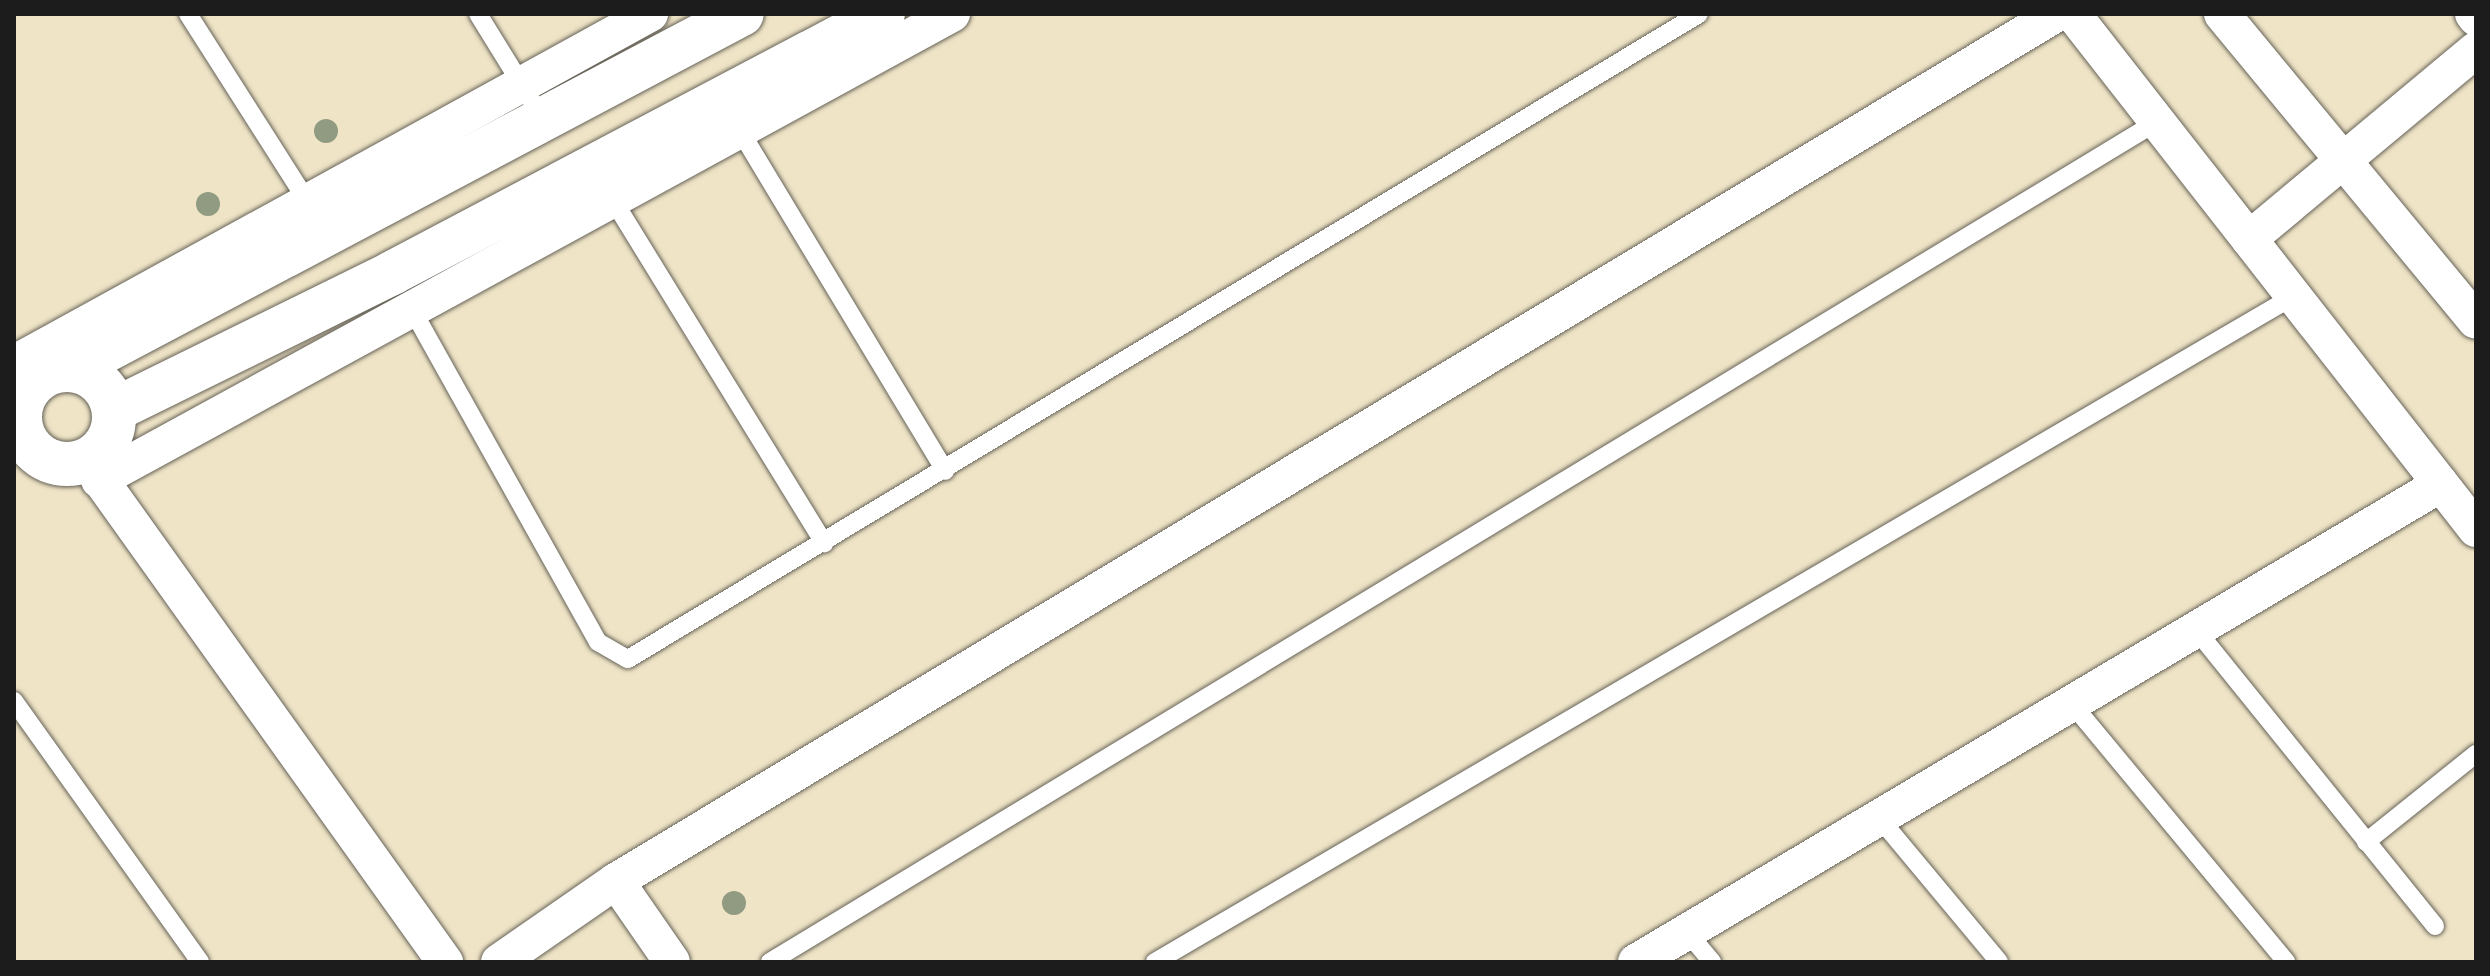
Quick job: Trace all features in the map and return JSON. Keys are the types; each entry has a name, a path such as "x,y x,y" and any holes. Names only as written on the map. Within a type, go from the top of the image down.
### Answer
{"street":[{"path":"650,14 306,199 29,377 19,425 26,463 93,470 402,291 730,115 952,14"},
{"path":"29,377 329,236 742,14"},
{"path":"730,115 883,14"},
{"path":"499,962 616,881 2056,14"},
{"path":"2073,14 2476,529"},
{"path":"2222,14 2473,310"},
{"path":"2249,239 2476,50"},
{"path":"114,410 402,291"},
{"path":"29,377 99,382 114,410 109,441 93,470"},
{"path":"93,470 445,962"},
{"path":"1636,962 2441,484"},
{"path":"616,881 672,962"}],"lane":[{"path":"188,14 329,236"},
{"path":"478,14 544,121"},
{"path":"402,291 598,642 610,654 628,659 945,471 1699,14"},
{"path":"730,115 945,471"},
{"path":"770,962 2158,121"},
{"path":"603,184 824,543"},
{"path":"1155,962 2294,296"},
{"path":"2197,631 2435,926"},
{"path":"14,701 200,962"},
{"path":"2073,705 2286,962"},
{"path":"2366,842 2476,754"},
{"path":"1880,819 1999,962"},
{"path":"1687,932 1712,962"}]}
